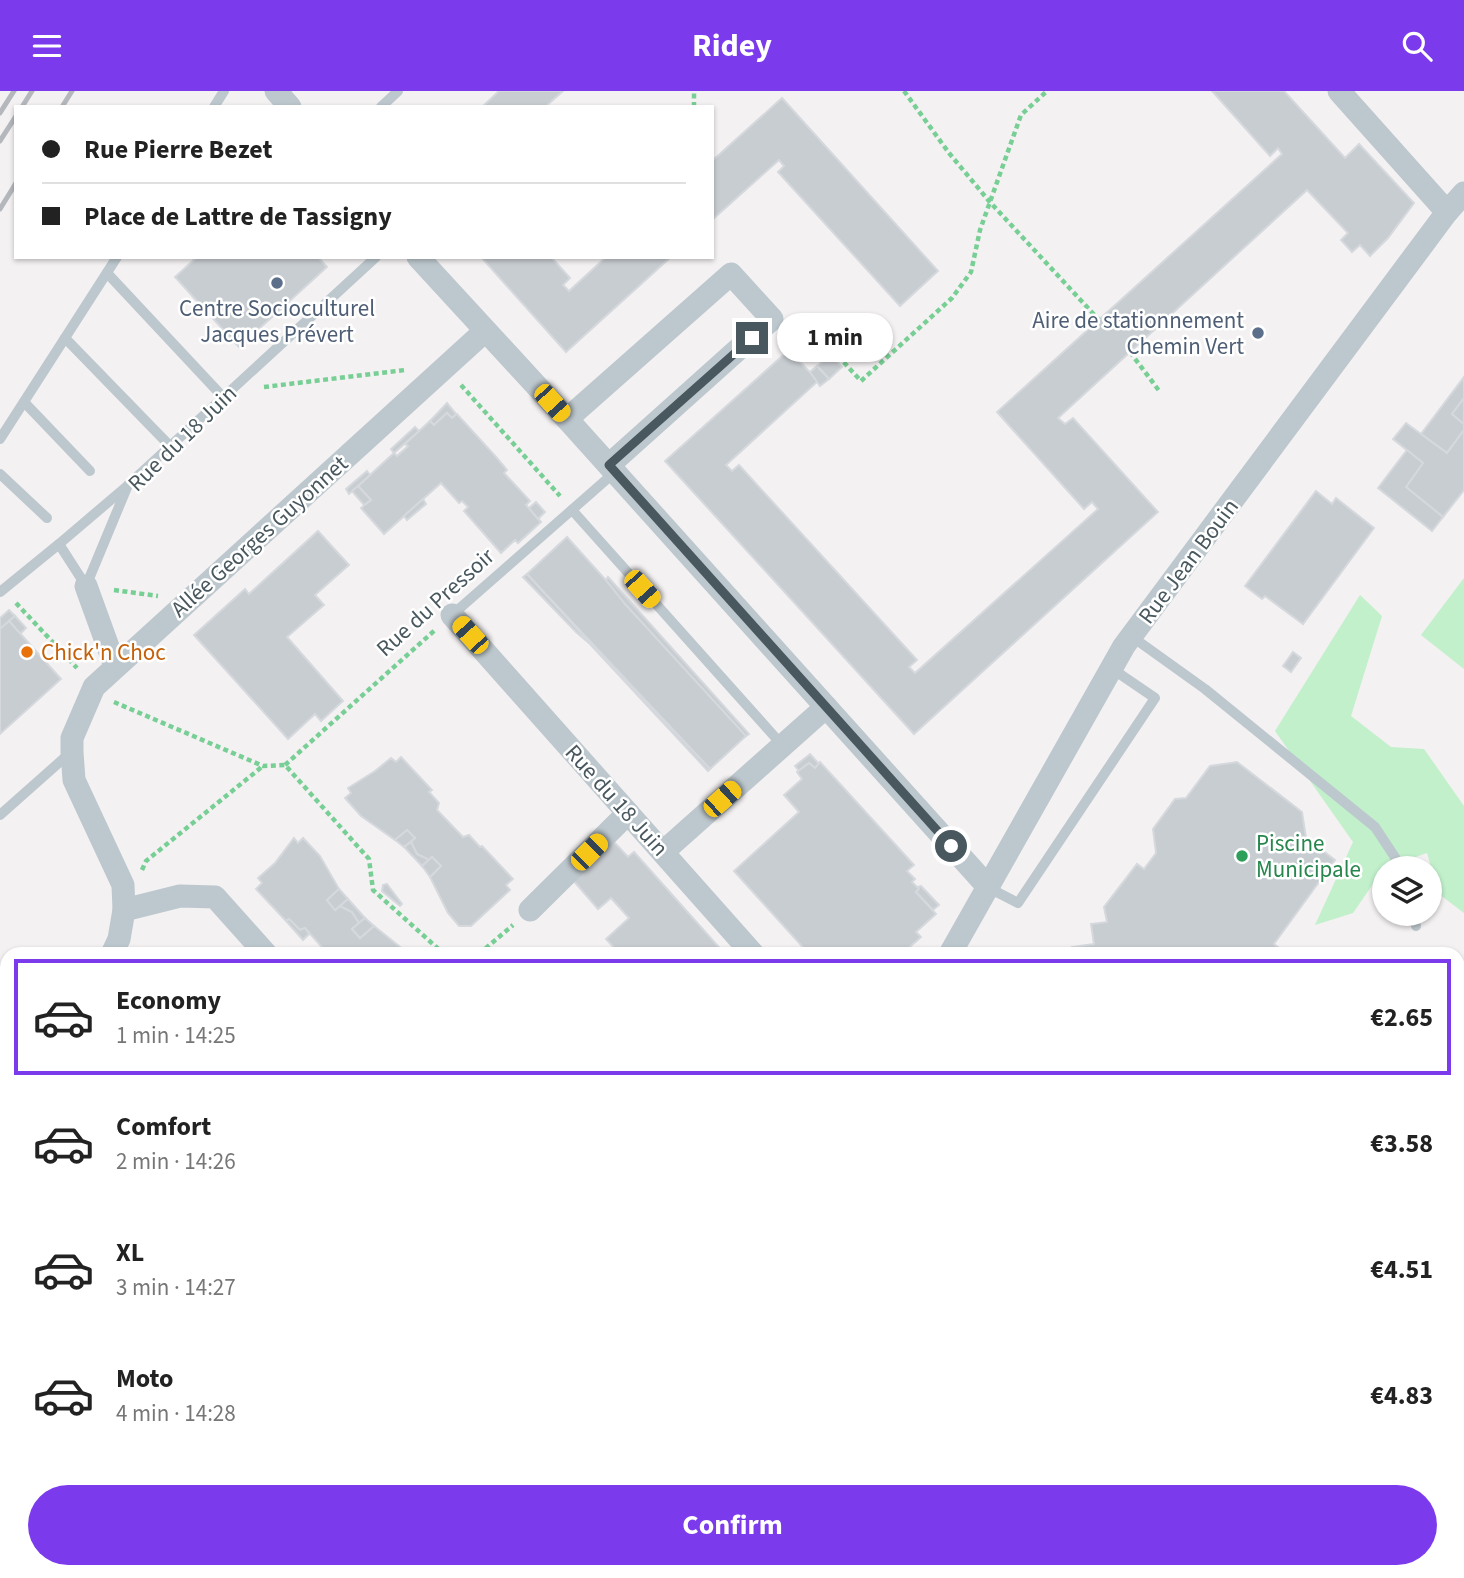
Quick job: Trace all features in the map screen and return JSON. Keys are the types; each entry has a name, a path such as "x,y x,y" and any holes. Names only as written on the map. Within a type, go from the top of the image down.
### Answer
{"street":[{"path":"1339,91 1447,212"},
{"name":"Rue Jean Bouin","path":"954,947 1131,636 1447,212 1464,193"},
{"path":"420,259 989,888"},
{"path":"567,419 731,274 772,320 612,469"},
{"name":"Allée Georges Guyonnet","path":"72,752 72,738 94,687 485,331"},
{"path":"86,586 115,666"},
{"name":"Rue du 18 Juin","path":"452,615 747,947"},
{"path":"663,852 826,706"},
{"path":"72,752 74,780 123,885 124,910 115,947"},
{"path":"530,911 628,813"},
{"path":"124,910 180,896 215,897 260,947"}],"lane":[{"path":"383,105 398,91"},
{"path":"0,439 116,259"},
{"name":"Rue du 18 Juin","path":"86,586 128,485 374,259"},
{"path":"107,273 223,397"},
{"path":"65,338 170,446"},
{"path":"24,402 90,471"},
{"name":"Rue du Pressoir","path":"452,615 572,510 612,469"},
{"path":"0,474 47,518"},
{"path":"2,591 128,485"},
{"path":"572,510 782,745"},
{"path":"59,544 86,586"},
{"path":"1131,636 1205,689 1375,827 1394,856"},
{"path":"989,888 1018,903 1155,698 1111,668"},
{"path":"0,815 72,752"}],"path":[{"path":"904,91 949,153 989,201 1099,320"},
{"path":"772,320 784,332 801,316 861,381 952,299 971,272 989,201 1021,115 1047,91"},
{"path":"1130,352 1160,392"},
{"path":"86,586 158,596 177,610"},
{"path":"2,591 105,698 263,767 285,765 369,859 373,890 436,947"},
{"name":"Rue du Pressoir","path":"285,765 452,615"},
{"path":"124,910 146,861 263,767"},
{"path":"488,947 530,911"}],"green space":[{"path":"1464,578 1464,669 1421,635"},
{"path":"1360,595 1382,616 1351,716 1391,747 1424,749 1464,806 1464,913 1442,896 1442,856 1428,856 1427,853 1418,856 1372,856 1372,885 1353,913 1315,925 1353,842 1275,731"}],"building":[{"path":"499,91 563,91 547,105 484,105"},
{"path":"1212,91 1284,91 1345,158 1359,144 1414,203 1388,238 1370,256 1360,245 1352,252 1341,240 1348,233 1307,190 1058,418 1065,424 1073,418 1158,512 914,734 665,461 789,350 818,381 726,465 732,471 739,465 917,660 909,667 915,673 1098,509 1092,502 1084,509 997,412 1282,154 1278,148 1270,156"},
{"path":"782,98 938,271 900,306 778,172 784,166 779,160 714,218 714,159"},
{"path":"195,259 320,259 327,267 239,347 175,277"},
{"path":"483,259 553,259 570,278 563,285 569,291 604,259 669,259 566,352"},
{"path":"831,354 842,367 829,379 817,366"},
{"path":"817,366 829,379 820,386 810,372"},
{"path":"1464,377 1464,398 1452,414 1464,424 1464,430 1447,453 1421,434"},
{"path":"1464,398 1464,424 1452,414"},
{"path":"447,403 456,414 452,418 447,413 434,425 430,421"},
{"path":"447,413 452,418 457,414 497,458 507,470 504,473 530,501 526,505 541,522 518,543 515,540 501,553 464,511 468,507 462,501 459,503 441,483 384,534 361,508 371,500 358,486 394,453 397,456 408,446 405,444 430,421 434,425"},
{"path":"1406,423 1447,453 1464,430 1464,490 1443,517 1406,487 1423,463 1393,439"},
{"path":"415,427 419,431 394,453 391,449"},
{"path":"1407,450 1423,463 1406,487 1443,517 1432,531 1378,488"},
{"path":"367,471 370,475 349,494 346,489"},
{"path":"358,486 371,500 364,505 352,491"},
{"path":"1316,491 1332,504 1336,498 1374,528 1303,624 1265,596 1262,599 1245,586"},
{"path":"423,499 426,504 407,520 404,516"},
{"path":"536,502 545,512 538,519 529,508"},
{"path":"318,531 349,565 315,595 324,605 287,637 343,701 321,721 315,714 288,739 194,635 245,589 249,594"},
{"path":"567,537 746,736 710,769 527,574"},
{"path":"527,574 710,769 708,771 590,644 523,577"},
{"path":"608,577 749,734 746,736 625,604 606,580"},
{"path":"9,610 15,616 0,629 0,618"},
{"path":"15,616 26,628 20,634 9,621"},
{"path":"9,621 61,679 0,734 0,629"},
{"path":"1293,652 1301,658 1291,672 1283,666"},
{"path":"810,754 819,764 815,768 809,763 799,771 795,766"},
{"path":"401,757 432,790 429,792 439,803 437,810 463,837 469,835 482,846 513,879 506,885 510,890 471,926 459,926 448,913 430,877 441,866 432,857 429,860 417,854 411,842 415,838 407,830 395,840 361,816 345,798 351,793 348,788 391,758 396,762"},
{"path":"820,762 914,865 907,871 915,879 912,882 919,889 916,892 936,914 916,932 921,937 910,947 803,947 734,871 799,812 784,795 802,779 797,772 809,763 815,768"},
{"name":"Piscine Municipale","path":"1237,762 1302,812 1306,838 1335,860 1274,944 1278,947 1072,947 1094,944 1091,924 1107,922 1104,907 1137,864 1144,869 1156,853 1153,829 1175,799 1186,798 1210,766"},
{"path":"407,830 415,838 404,847 395,840"},
{"path":"294,838 298,843 303,838 320,856 339,889 327,900 335,910 340,906 352,912 359,923 352,929 360,938 374,926 400,947 322,947 305,928 300,930 289,919 286,921 256,889 262,883 258,878 275,863"},
{"path":"613,841 628,857 634,852 719,947 613,947 606,939 629,918 611,898 598,909 572,879"},
{"path":"411,842 417,854 429,860 422,866 404,847"},
{"path":"432,857 441,866 430,877 422,866"},
{"path":"387,884 402,904 400,906 382,891 383,885"},
{"path":"921,886 939,905 933,910 916,892"},
{"path":"339,889 348,899 335,910 327,900"},
{"path":"348,899 365,918 359,923 352,912 340,906"},
{"path":"365,918 374,926 360,938 352,929"},
{"path":"289,919 300,930 305,928 309,934 303,940 286,921"}],"railway":[{"path":"0,113 14,91"},
{"path":"23,105 32,91"},
{"path":"63,105 72,91"},
{"path":"0,141 14,119"},
{"path":"0,209 14,186"}],"place":[{"name":"Centre Socioculturel Jacques Prévert","path":"277,283"},
{"name":"Aire de stationnement Chemin Vert","path":"1258,333"},
{"name":"Chick'n Choc","path":"27,652"},
{"name":"Piscine Municipale","path":"1242,856"}],"route":[{"path":"752,338 609,465 951,846"}]}
